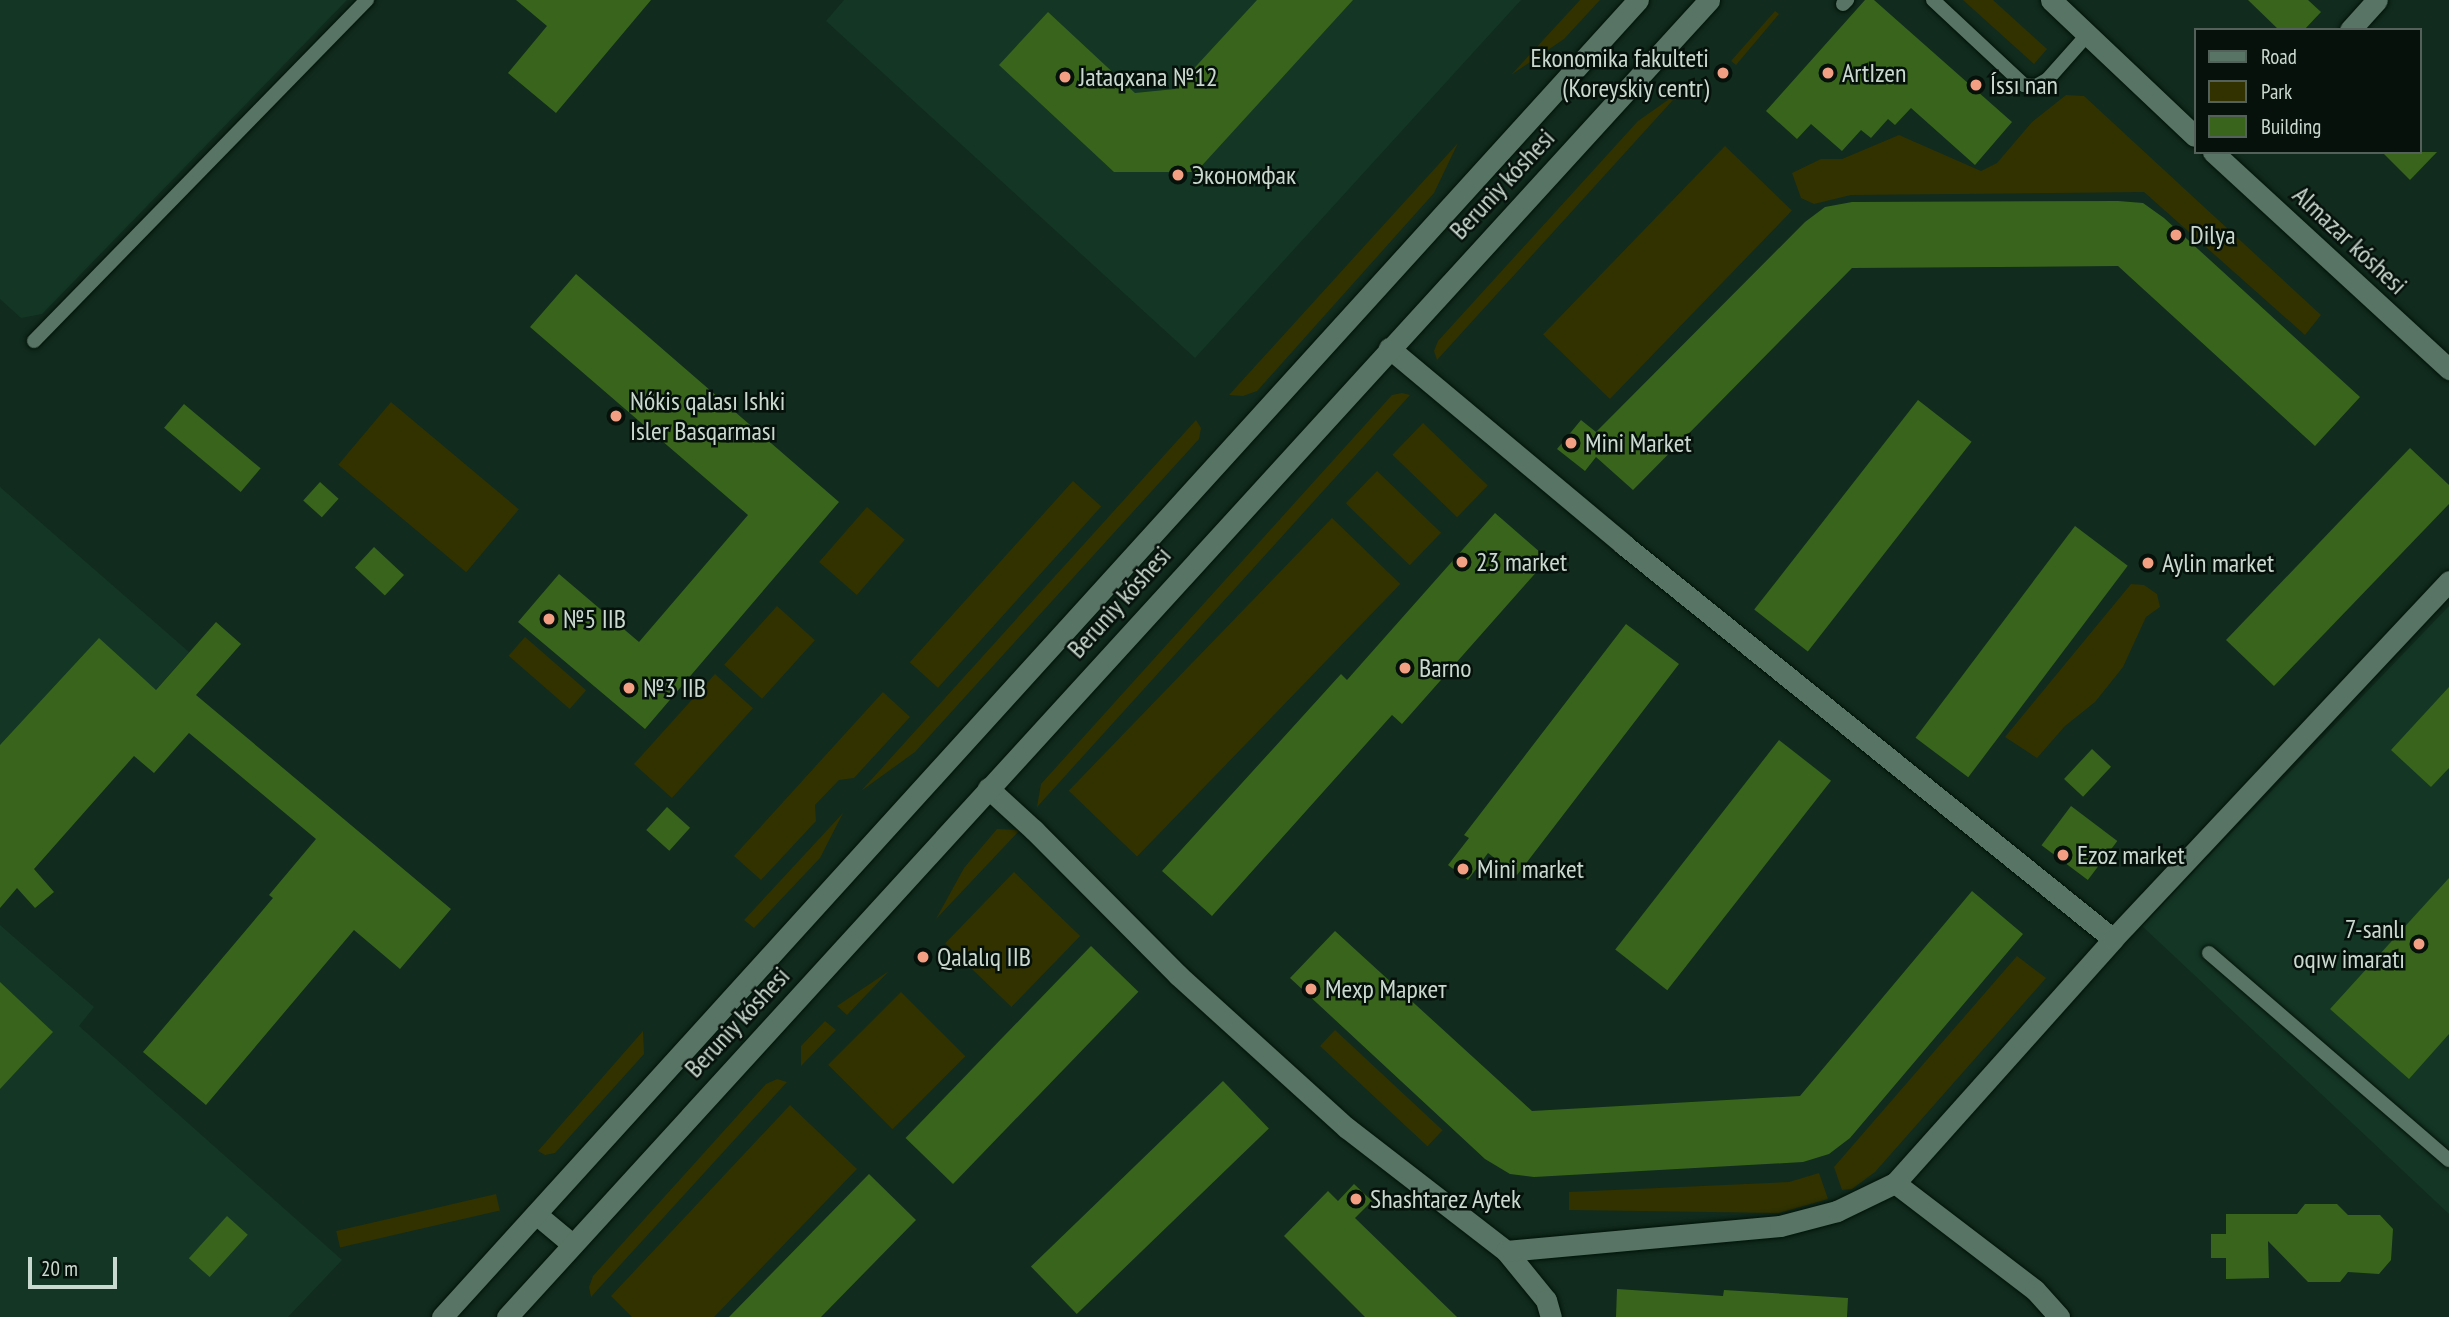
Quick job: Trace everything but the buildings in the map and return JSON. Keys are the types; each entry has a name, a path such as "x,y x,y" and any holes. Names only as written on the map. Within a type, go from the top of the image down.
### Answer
{"street":[{"name":"Beruniy kóshesi","path":"442,1317 1638,0"},
{"name":"Beruniy kóshesi","path":"507,1317 1709,0"},
{"path":"2051,0 2194,135"},
{"path":"2352,28 2377,0"},
{"name":"Almazar kóshesi","path":"2225,156 2449,369"},
{"path":"1389,348 1623,544 2113,939"},
{"path":"1506,1251 1780,1226 1837,1211 1895,1183 2113,939 2449,581"},
{"path":"988,788 1034,830 1178,975 1336,1118 1506,1251 1546,1300 1551,1317"},
{"path":"1895,1183 2035,1290 2059,1317"},
{"path":"536,1214 572,1244"}],"lane":[{"path":"34,341 367,0"},
{"path":"1933,0 2024,85 2036,86 2048,79 2087,35"},
{"path":"2208,953 2449,1160"}],"shaded area":[{"path":"0,0 347,0 42,314 21,318 0,299"},
{"name":"Экономфак","path":"844,0 1521,0 1195,358 826,21"},
{"path":"0,487 189,652 0,868"},
{"path":"2449,606 2449,1214 2142,926"},
{"path":"0,925 94,1007 79,1026 342,1260 288,1317 0,1317"}],"green space":[{"path":"1580,0 1600,0 1564,39 1511,75"},
{"path":"1963,0 1993,0 2047,49 2034,64"},
{"path":"1775,11 1779,14 1736,65 1731,61"},
{"path":"1682,90 1437,360 1434,351 1438,341 1638,121"},
{"path":"2066,95 2084,96 2321,315 2305,335 2144,192 1851,195 1814,204 1801,198 1792,173 1821,159 1842,159 1899,135 1981,171 1997,163 2032,122"},
{"path":"1458,143 1434,193 1257,391 1243,396 1229,395"},
{"path":"1725,146 1792,211 1610,399 1543,334"},
{"path":"1392,395 1410,395 1037,807 1041,784"},
{"path":"391,402 519,509 466,572 338,465"},
{"path":"1196,420 1201,428 1199,439 915,752 861,791"},
{"path":"1423,423 1488,486 1457,517 1392,455"},
{"path":"1377,471 1441,533 1410,565 1346,503"},
{"path":"1073,481 1101,506 938,688 910,662"},
{"path":"867,507 905,540 857,595 819,562"},
{"path":"1332,518 1400,584 1137,857 1069,791"},
{"path":"2131,584 2144,585 2157,594 2160,607 2146,617 2123,667 2095,702 2065,726 2037,758 2005,737"},
{"path":"777,606 815,640 762,699 724,665"},
{"path":"525,637 586,690 570,709 509,656"},
{"path":"715,674 753,708 672,798 634,764"},
{"path":"883,692 910,717 854,778 839,780 815,805 816,821 761,880 734,856"},
{"path":"843,813 820,858 754,928 744,920"},
{"path":"997,829 1020,830 936,919 964,868"},
{"path":"1014,872 1080,936 1011,1007 945,943"},
{"path":"2017,956 2046,978 1875,1172 1852,1189 1842,1190 1834,1167"},
{"path":"889,971 847,1015 837,1006"},
{"path":"901,992 965,1056 893,1129 828,1065"},
{"path":"825,1021 836,1030 801,1066 801,1046"},
{"path":"1335,1030 1443,1130 1428,1146 1320,1046"},
{"path":"643,1031 644,1054 555,1153 545,1155 538,1151"},
{"path":"777,1079 787,1082 591,1297 589,1287 593,1276 766,1084"},
{"path":"790,1105 857,1169 714,1317 632,1317 611,1296"},
{"path":"1819,1173 1828,1199 1779,1213 1569,1210 1569,1192 1789,1182"},
{"path":"496,1194 500,1211 340,1247 336,1231"}],"place":[{"name":"Ekonomika fakulteti (Koreyskiy centr)","path":"1723,73"},
{"name":"ArtIzen","path":"1828,73"},
{"name":"Jataqxana №12","path":"1065,77"},
{"name":"Íssı nan","path":"1976,85"},
{"name":"Экономфак","path":"1178,175"},
{"name":"Dilya","path":"2176,235"},
{"name":"Nókis qalası Ishki Isler Basqarması","path":"616,416"},
{"name":"Mini Market","path":"1571,443"},
{"name":"23 market","path":"1462,562"},
{"name":"Aylin market","path":"2148,563"},
{"name":"№5 IIB","path":"549,619"},
{"name":"Barno","path":"1405,668"},
{"name":"№3 IIB","path":"629,688"},
{"name":"Ezoz market","path":"2063,855"},
{"name":"Mini market","path":"1463,869"},
{"name":"7-sanlı oqıw imaratı","path":"2419,944"},
{"name":"Qalalıq IIB","path":"923,957"},
{"name":"Мехр Маркет","path":"1311,989"},
{"name":"Shashtarez Aytek","path":"1356,1199"}]}
